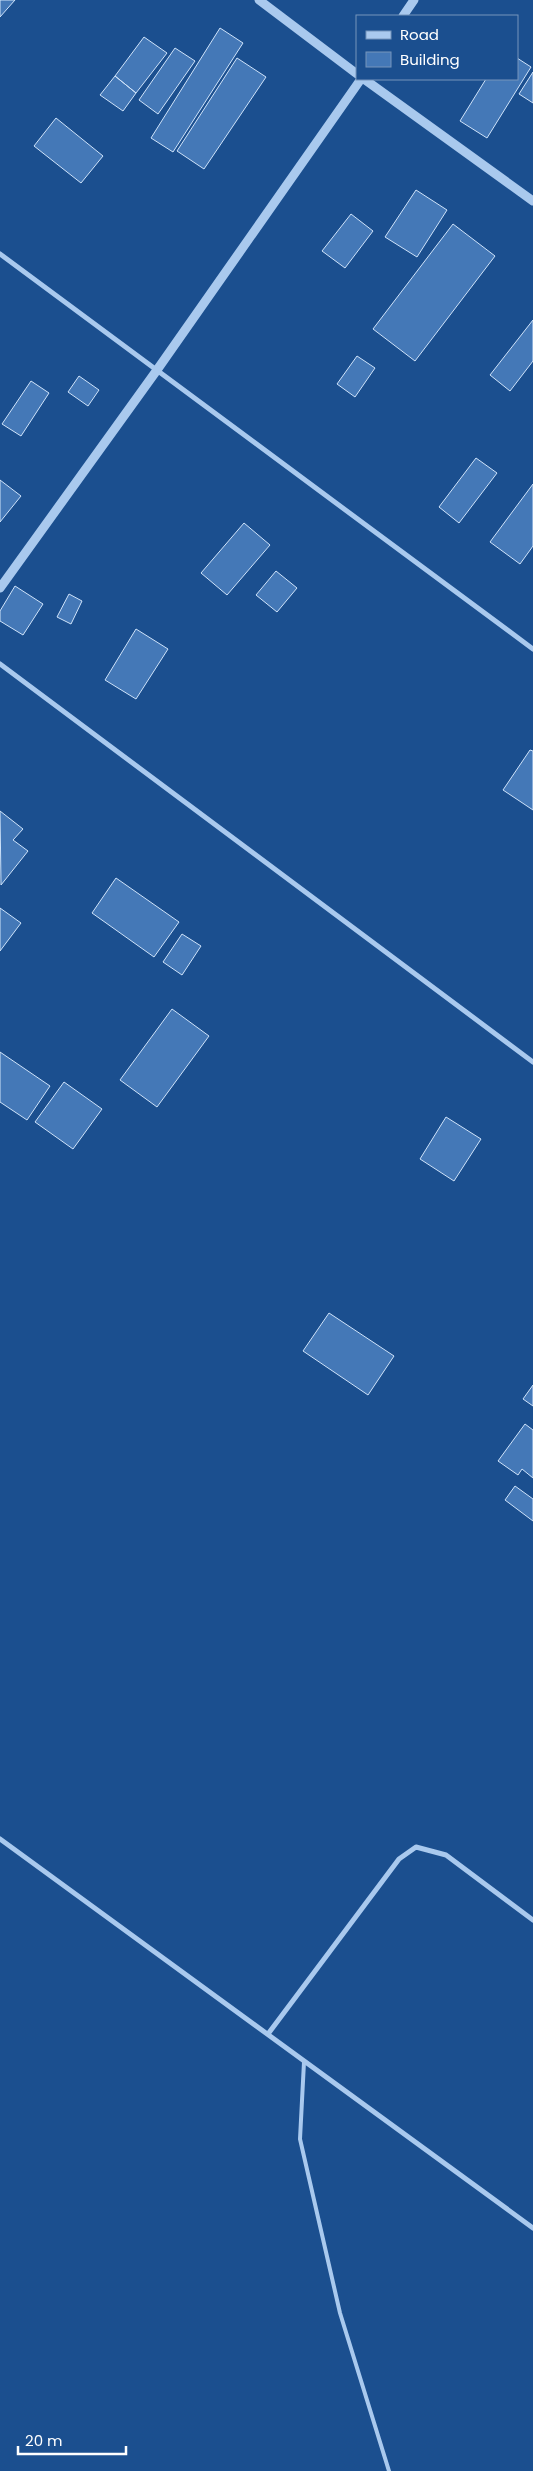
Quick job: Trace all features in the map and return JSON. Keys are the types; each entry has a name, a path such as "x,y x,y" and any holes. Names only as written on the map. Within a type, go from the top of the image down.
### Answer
{"street":[{"path":"258,0 356,73"},
{"path":"404,15 414,0"},
{"path":"0,588 157,370 361,80"},
{"path":"363,80 533,201"},
{"path":"0,254 533,649"},
{"path":"0,664 533,1062"},
{"path":"0,1839 533,2228"},
{"path":"268,2034 399,1859 416,1847 446,1855 533,1920"}],"lane":[{"path":"304,2062 300,2139 340,2313 389,2471"}],"building":[{"path":"0,0 15,0 0,17"},
{"path":"220,28 243,43 173,152 151,138"},
{"path":"144,37 167,53 136,93 115,76"},
{"path":"175,48 195,61 158,114 139,100"},
{"path":"237,58 266,77 204,169 177,151"},
{"path":"518,59 531,67 487,138 460,121 485,80 518,80"},
{"path":"533,72 533,103 519,94"},
{"path":"115,76 136,93 123,111 100,95"},
{"path":"56,118 103,156 81,183 34,146"},
{"path":"416,190 447,210 417,257 385,237"},
{"path":"351,214 373,231 345,268 322,251"},
{"path":"453,224 495,256 415,361 373,329"},
{"path":"533,320 533,361 510,391 490,375"},
{"path":"357,356 375,368 355,397 337,384"},
{"path":"79,376 99,390 88,406 68,392"},
{"path":"31,381 49,393 21,436 2,424"},
{"path":"476,458 497,473 459,523 439,507"},
{"path":"0,480 21,496 0,522"},
{"path":"533,484 533,546 520,564 490,542"},
{"path":"244,523 270,545 227,595 201,573"},
{"path":"276,571 297,588 277,612 256,595"},
{"path":"15,586 43,604 23,635 0,621 0,611"},
{"path":"69,594 82,601 71,624 57,617"},
{"path":"136,629 168,649 136,699 105,680"},
{"path":"530,750 533,751 533,810 503,790"},
{"path":"0,811 23,829 13,840 28,851 1,885"},
{"path":"116,878 179,922 154,957 92,913"},
{"path":"0,908 21,923 0,951"},
{"path":"182,934 201,946 182,975 163,962"},
{"path":"172,1009 209,1036 157,1107 120,1080"},
{"path":"0,1052 50,1086 27,1120 0,1102"},
{"path":"64,1082 102,1109 73,1149 35,1122"},
{"path":"446,1117 481,1139 454,1181 420,1159"},
{"path":"329,1313 394,1356 368,1395 303,1351"},
{"path":"533,1385 533,1406 523,1399"},
{"path":"525,1424 533,1430 533,1478 522,1469 518,1475 498,1461"},
{"path":"515,1486 533,1499 533,1521 505,1500"}]}
